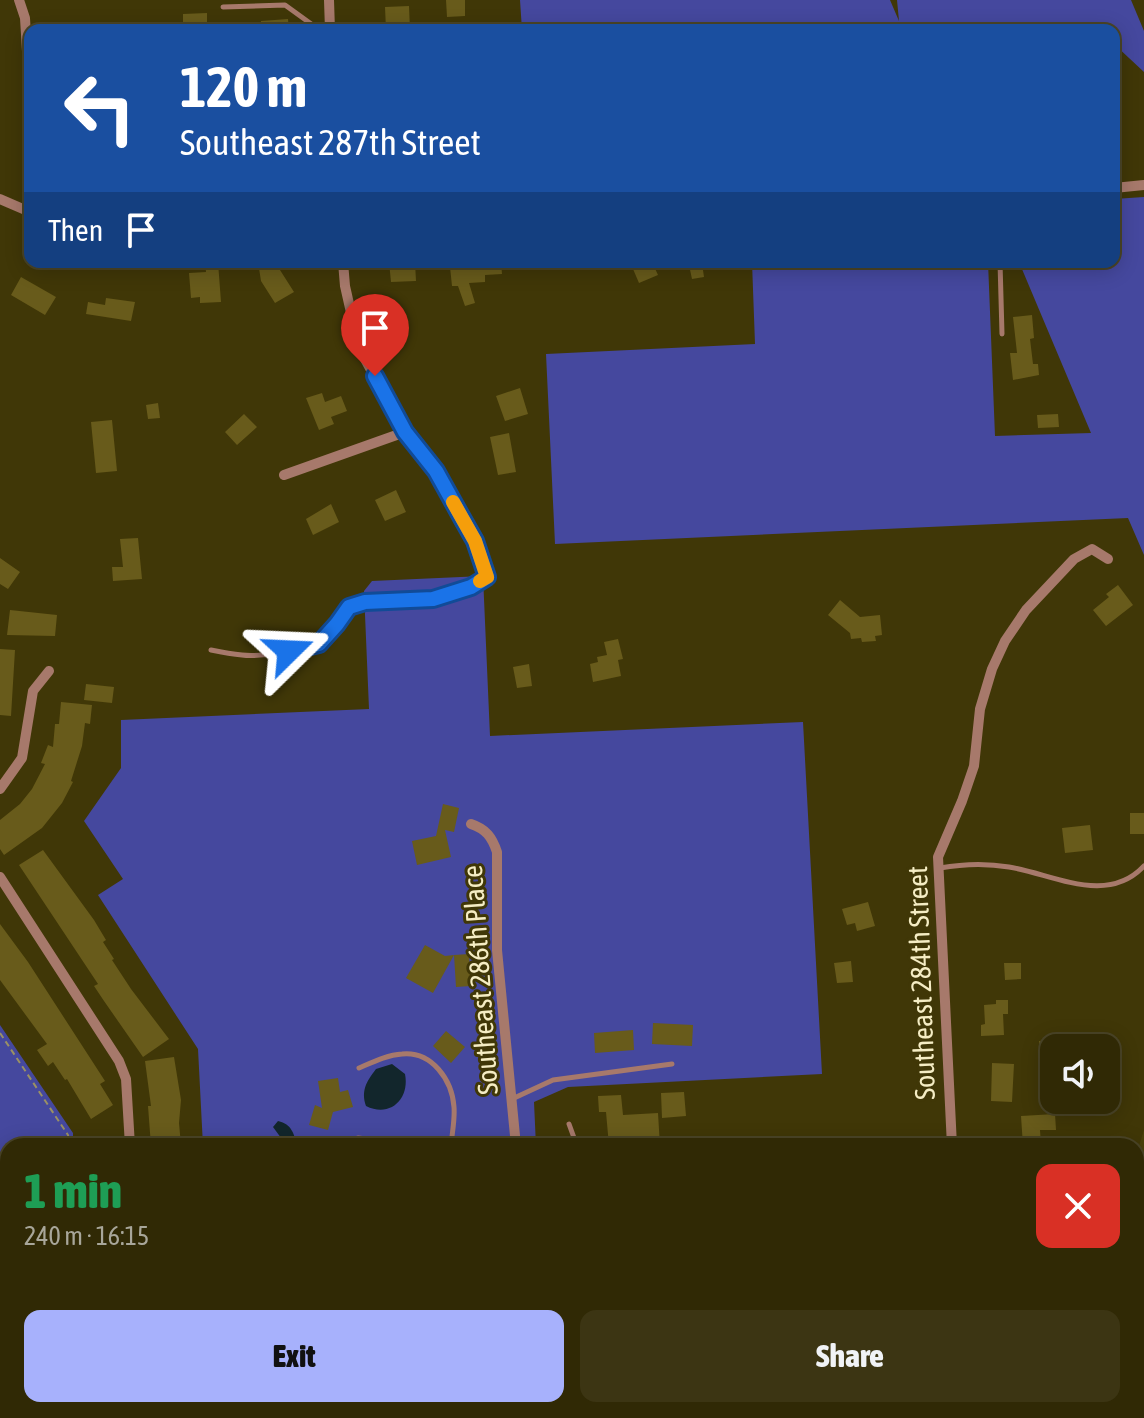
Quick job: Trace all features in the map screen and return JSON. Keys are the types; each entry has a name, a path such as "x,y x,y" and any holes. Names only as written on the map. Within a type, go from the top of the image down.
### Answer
{"street":[{"path":"19,0 25,24"},
{"path":"329,0 330,24"},
{"path":"1120,187 1144,185"},
{"path":"0,199 24,209"},
{"path":"344,268 359,348 405,432 436,471 475,541 487,577"},
{"path":"284,475 405,432"},
{"name":"Southeast 284th Street","path":"952,1138 938,857 974,766 980,709 992,669 1005,641 1026,610 1074,559 1092,549 1108,559"},
{"path":"0,789 22,758 33,691 49,671"},
{"name":"Southeast 286th Place","path":"471,824 493,839 497,852 497,950 515,1138"},
{"path":"0,877 119,1061 126,1079 130,1138"}],"lane":[{"path":"223,7 285,5 311,24"},
{"path":"1000,268 1002,334"},
{"path":"211,650 245,656 319,644 349,607 365,602 433,599 471,587 487,577"},
{"path":"939,869 957,865 997,865 1058,881 1109,885 1133,878 1144,866"},
{"path":"359,1068 399,1054 419,1056 432,1062 439,1068 451,1091 454,1106 452,1138"},
{"path":"511,1099 553,1080 672,1064"},
{"path":"569,1124 574,1138"}],"path":[{"path":"0,1033 69,1138"}],"shaded area":[{"path":"520,0 890,0 899,21 897,0 1131,0 1144,31 1144,72 1120,50 1120,24 522,24"},
{"path":"1144,197 1144,555 1128,518 555,544 546,354 755,344 752,268 988,268 995,436 1091,433 1022,268 1120,268 1120,199"},
{"path":"483,576 490,736 803,722 822,1074 568,1087 534,1102 536,1138 203,1138 198,1049 98,895 123,879 84,821 121,768 121,720 369,709 364,591 372,581"},
{"path":"0,1025 73,1133 73,1138 0,1138"}],"water":[{"path":"392,1064 405,1074 406,1083 401,1098 383,1110 366,1106 364,1091 370,1078 376,1069"},
{"path":"278,1121 283,1122 294,1138 281,1138 273,1127"}],"building":[{"path":"446,0 465,0 465,16 447,17"},
{"path":"409,6 410,24 386,24 385,7"},
{"path":"207,13 207,24 183,24 183,14"},
{"path":"288,19 288,24 261,24 261,21"},
{"path":"206,268 218,268 221,302 200,303 200,297 191,298 189,273 206,272"},
{"path":"259,268 280,268 294,292 275,303 261,281"},
{"path":"390,268 415,268 416,281 391,282"},
{"path":"450,268 502,268 502,274 485,275 485,282 469,283 475,303 465,306 458,286 452,286"},
{"path":"633,268 655,268 658,275 639,283"},
{"path":"690,268 703,268 704,277 692,279"},
{"path":"21,277 56,297 45,315 11,295"},
{"path":"106,298 135,302 131,321 86,314 88,302 105,305"},
{"path":"1032,315 1034,338 1030,339 1033,364 1038,364 1039,375 1013,380 1010,353 1017,353 1013,317"},
{"path":"520,388 528,414 505,421 496,396"},
{"path":"322,393 325,402 341,396 347,411 331,417 334,424 319,430 306,398"},
{"path":"158,403 160,418 148,419 146,405"},
{"path":"244,414 257,427 237,445 225,432"},
{"path":"1058,414 1059,427 1038,428 1037,415"},
{"path":"112,420 117,471 96,473 91,422"},
{"path":"509,433 516,472 498,475 490,437"},
{"path":"396,490 406,512 385,521 375,500"},
{"path":"331,504 339,522 313,535 306,519"},
{"path":"138,538 142,579 113,581 112,567 123,567 120,539"},
{"path":"0,558 20,572 8,589 0,584"},
{"path":"1118,585 1133,605 1106,626 1093,610"},
{"path":"840,600 860,617 880,615 882,635 875,636 876,641 851,639 850,633 828,615"},
{"path":"10,610 57,615 55,636 7,635"},
{"path":"618,639 623,659 618,660 621,676 593,682 590,664 598,662 597,657 607,655 604,642"},
{"path":"0,649 15,650 11,716 0,715"},
{"path":"529,664 532,686 517,688 513,667"},
{"path":"86,684 114,687 112,703 84,700"},
{"path":"61,702 92,705 90,724 85,723 73,782 62,803 42,828 4,855 0,849 0,820 20,804 45,764 41,763 48,745 53,747"},
{"path":"443,804 459,808 454,832 445,830 451,857 417,865 412,841 436,836"},
{"path":"1130,813 1144,813 1144,834 1130,834"},
{"path":"1090,825 1093,850 1065,853 1062,828"},
{"path":"43,850 94,920 106,940 103,942 112,960 131,989 169,1039 143,1057 94,986 98,984 19,865"},
{"path":"868,902 875,926 857,931 855,923 847,925 842,909"},
{"path":"0,924 105,1081 100,1084 113,1105 91,1119 67,1079 53,1062 48,1066 37,1050 47,1044 0,980"},
{"path":"425,945 445,956 454,955 433,993 406,978"},
{"path":"469,954 471,986 456,987 454,955"},
{"path":"851,961 853,982 837,983 834,963"},
{"path":"1004,963 1021,963 1021,979 1005,980"},
{"path":"996,1000 1008,1000 1008,1014 1003,1014 1004,1035 981,1036 981,1025 985,1024 984,1005 996,1004"},
{"path":"653,1023 693,1025 692,1046 652,1044"},
{"path":"633,1030 634,1050 595,1053 594,1033"},
{"path":"446,1031 465,1047 451,1063 433,1046"},
{"path":"174,1057 181,1100 180,1138 150,1138 148,1106 151,1106 145,1061"},
{"path":"992,1063 1014,1064 1012,1102 991,1101"},
{"path":"338,1078 340,1092 348,1090 353,1107 333,1112 328,1130 309,1125 315,1105 322,1108 318,1081"},
{"path":"684,1092 686,1116 662,1118 661,1093"},
{"path":"621,1095 623,1115 658,1113 660,1138 608,1138 606,1112 599,1112 598,1096"},
{"path":"1055,1114 1056,1130 1040,1130 1041,1138 1022,1138 1021,1116"}],"slow traffic":[{"path":"453,502 475,541 487,577 480,581"}],"route":[{"path":"289,651 319,644 349,607 365,602 433,599 471,587 487,577 475,541 436,471 405,432 375,376"}]}
